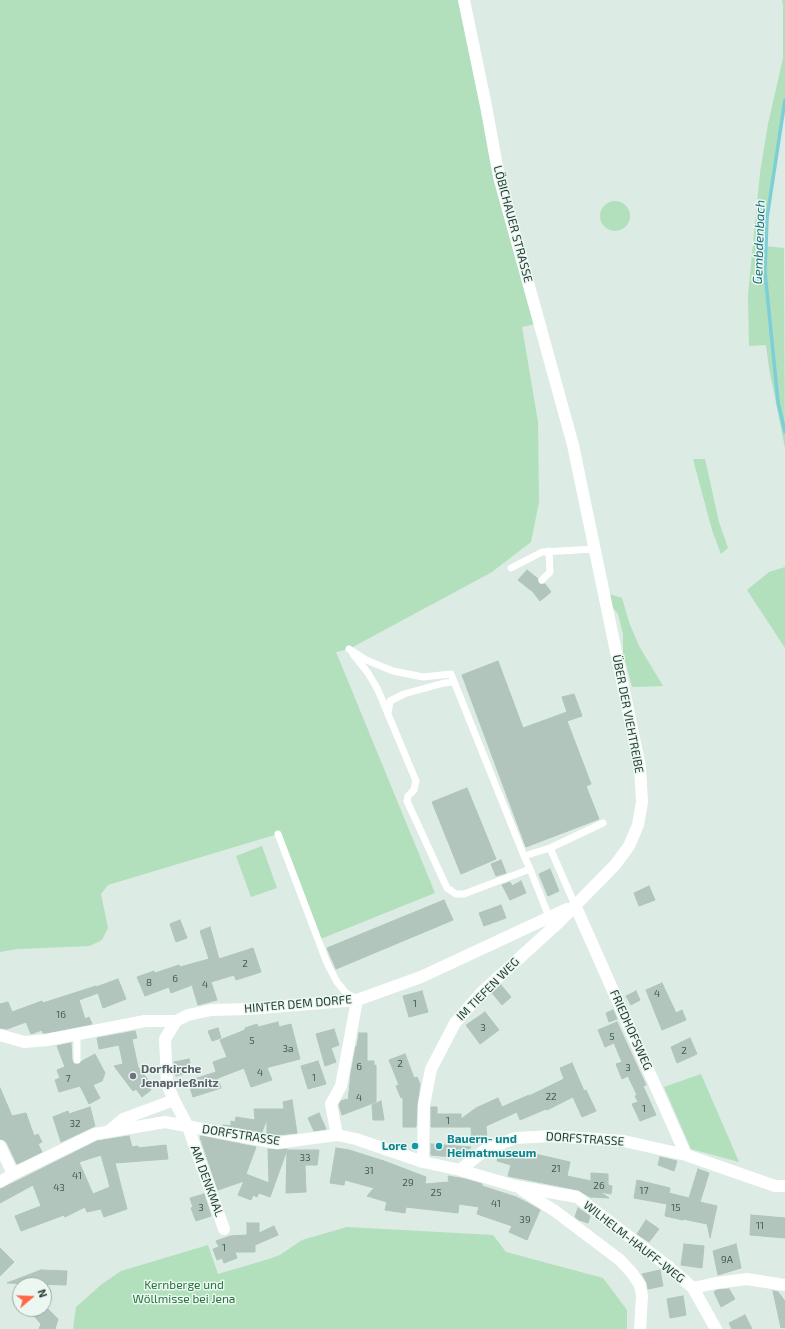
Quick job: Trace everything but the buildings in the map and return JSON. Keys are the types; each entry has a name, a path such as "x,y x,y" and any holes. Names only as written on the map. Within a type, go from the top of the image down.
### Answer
{"street":[{"name":"LÖBICHAUER STRASSE","path":"464,0 499,177 573,445"},
{"name":"ÜBER DER VIEHTREIBE","path":"573,445 640,766 642,802 638,825 629,846 615,865 575,905"},
{"name":"HINTER DEM DORFE","path":"0,1035 24,1042 47,1040 145,1021 176,1021 188,1015 211,1010 249,1009 358,1000 421,977 575,905"},
{"name":"FRIEDHOFSWEG","path":"575,905 686,1155"},
{"name":"IM TIEFEN WEG","path":"423,1162 424,1105 431,1069 455,1023 482,992 575,905"},
{"path":"337,1135 331,1104 341,1086 358,1000"},
{"name":"AM DENKMAL","path":"176,1021 165,1039 167,1084 188,1127 224,1229"},
{"path":"108,1132 123,1119 174,1100"},
{"name":"DORFSTRASSE","path":"0,1182 13,1174 95,1134 165,1122 277,1143 337,1135 356,1139 423,1162 460,1170 485,1150 515,1138 551,1136 624,1141 686,1155 775,1186 785,1186"},
{"path":"0,1146 13,1174"},
{"name":"WILHELM-HAUFF-WEG","path":"460,1170 515,1186 577,1197 669,1267 692,1288 716,1329"},
{"path":"515,1186 555,1211 620,1260 632,1273 640,1286 642,1296 640,1329"},
{"path":"692,1288 747,1279 785,1285"}],"lane":[{"path":"511,568 542,552 595,549"},
{"path":"542,580 550,572 549,551"},
{"path":"530,869 464,894 456,894 447,888 407,801 408,796 414,790 416,781 378,690 368,673 349,649 366,660 393,671 422,677 451,674 524,856 530,869 549,917"},
{"path":"388,714 390,701 404,694 444,683 454,682"},
{"path":"524,856 550,848 603,823"},
{"path":"278,834 327,963 337,982 346,993 358,1000"},
{"path":"550,848 575,905"},
{"path":"77,1034 78,1060"}],"green space":[{"path":"0,0 464,0 486,106 540,323 522,327 538,422 539,502 531,542 492,572 349,649 336,652 435,893 318,940 278,834 108,885 101,894 108,928 102,940 90,946 17,949 0,952"},
{"path":"782,0 785,0 785,100 764,246 784,248 785,448 769,368 766,345 749,346 748,295 760,173 768,124 783,58"},
{"path":"615,201 626,205 630,216 626,227 615,231 604,227 600,216 604,205"},
{"path":"693,459 705,459 719,522 728,548 721,554 712,530"},
{"path":"785,567 785,648 747,590 769,572"},
{"path":"609,594 622,598 629,622 639,646 663,686 632,687 623,652 623,634 618,614 612,607"},
{"path":"262,846 277,888 251,897 236,856"},
{"path":"701,1074 739,1162 691,1149 664,1087"},
{"name":"Kernberge und Wöllmisse bei Jena","path":"347,1227 493,1235 506,1252 603,1278 627,1310 627,1329 73,1329 76,1307 102,1284 121,1271 208,1245 218,1274 280,1255 302,1240"}],"waterway":[{"name":"Gembdenbach","path":"785,100 767,218 765,272 778,402 785,432"}],"place":[{"name":"Dorfkirche Jenaprießnitz","path":"133,1076"},
{"name":"Lore","path":"415,1146"},
{"name":"Bauern- und Heimatmuseum","path":"439,1146"}]}
